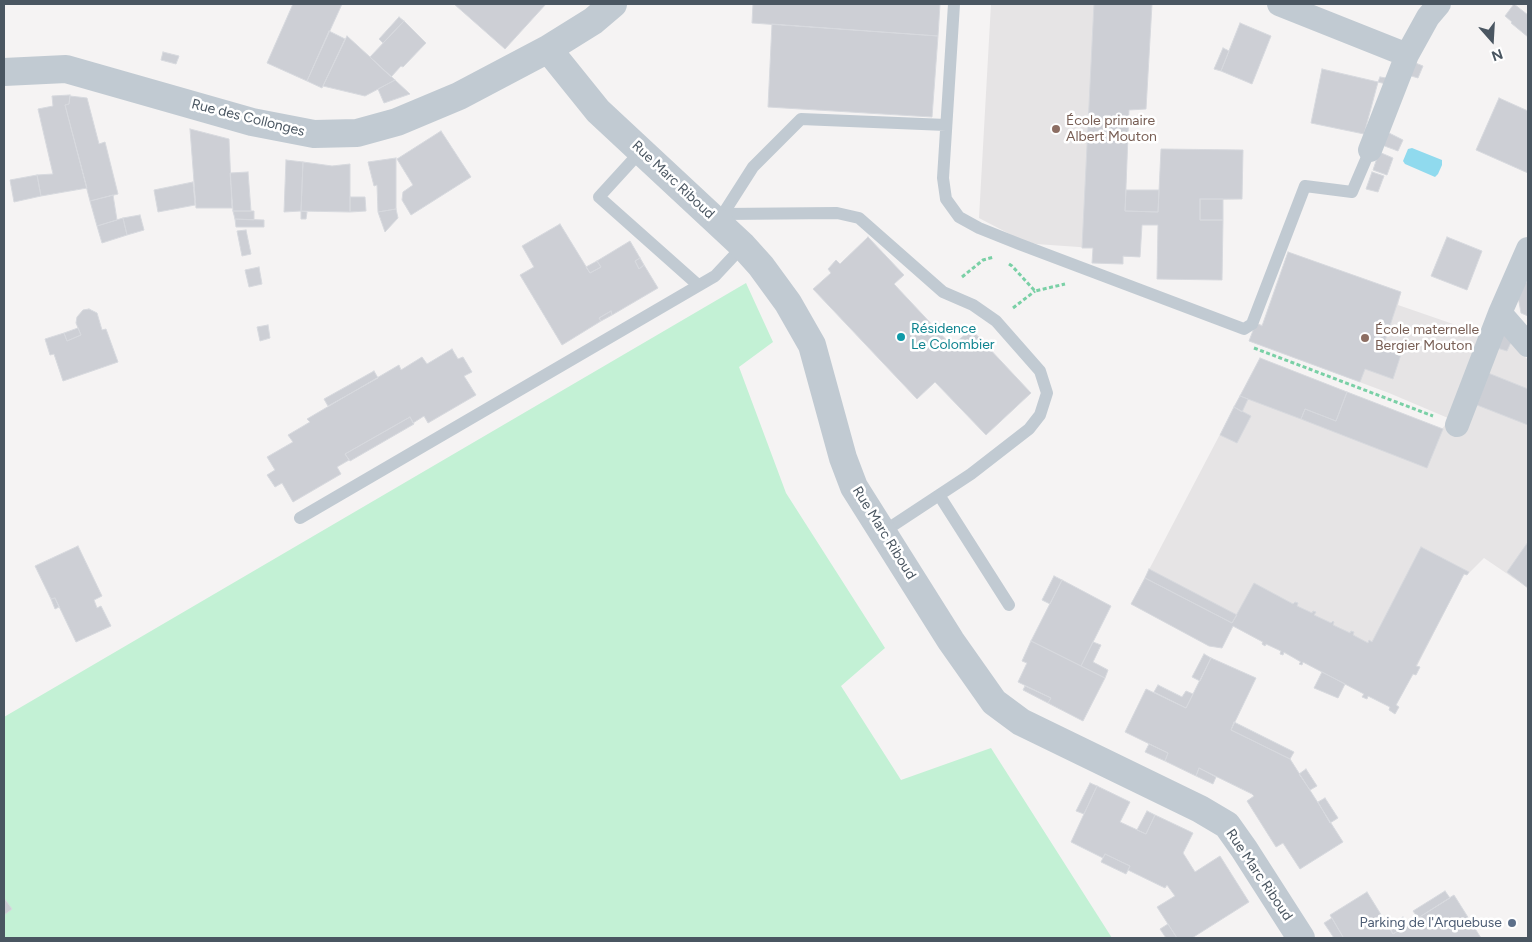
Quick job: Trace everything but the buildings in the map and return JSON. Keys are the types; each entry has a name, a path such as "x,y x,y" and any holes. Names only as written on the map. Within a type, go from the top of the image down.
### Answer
{"street":[{"name":"Rue des Collonges","path":"4,72 66,69 252,122 314,134 357,133 397,122 450,100 548,49 593,21 613,4"},
{"path":"1279,4 1407,55"},
{"path":"1370,150 1407,55 1428,17 1439,4"},
{"name":"Rue Marc Riboud","path":"548,49 598,110 641,151 720,218 761,266 788,303 812,345 847,471 854,487 951,641 994,702 1021,722 1200,809 1227,825 1301,938"},
{"path":"1457,425 1500,313 1528,249"},
{"path":"1500,313 1528,345"}],"lane":[{"path":"954,4 943,178 946,199 959,216 979,228 1019,244 1244,329 1252,324 1304,186 1352,192 1370,150"},
{"path":"720,218 752,167 801,119 946,125"},
{"path":"641,151 599,197 698,286"},
{"path":"720,218 837,213 859,218 943,292 973,305 996,320 1040,371 1046,393 1040,415 1029,429 971,474 882,532"},
{"path":"300,518 715,276 743,246"},
{"path":"939,495 1009,605"}],"path":[{"path":"996,320 1035,291"}],"shaded area":[{"name":"École primaire Albert Mouton","path":"991,4 1152,4 1146,109 1129,110 1126,190 1159,190 1161,149 1243,150 1242,199 1223,200 1222,280 1157,279 1158,225 1142,225 1140,257 1123,257 1123,264 1093,248 1036,244 1021,240 979,218"},
{"name":"École maternelle Bergier Mouton","path":"1288,252 1401,292 1398,305 1482,334 1448,418 1389,393 1249,341 1256,323 1263,325"},
{"path":"1502,333 1506,334 1528,360 1528,588 1484,558 1467,575 1464,574 1417,666 1420,667 1416,675 1413,674 1396,705 1399,707 1395,714 1389,710 1390,707 1369,696 1367,699 1362,697 1364,694 1345,684 1338,698 1314,688 1322,672 1303,662 1302,665 1299,664 1300,661 1284,653 1283,655 1280,654 1281,651 1267,644 1265,646 1262,642 1233,626 1222,648 1209,646 1131,604 1260,358 1442,429 1445,425 1466,432"}],"green space":[{"path":"746,283 773,342 739,367 786,493 885,648 841,686 901,780 991,748 1112,938 4,938 4,717"}],"water":[{"path":"1412,148 1442,160 1442,165 1435,177 1405,164 1403,161 1408,149"}],"place":[{"name":"École primaire Albert Mouton","path":"1056,129"},
{"name":"Résidence Le Colombier","path":"901,337"},
{"name":"École maternelle Bergier Mouton","path":"1365,338"},
{"name":"Parking de l'Arquebuse","path":"1512,923"}]}
